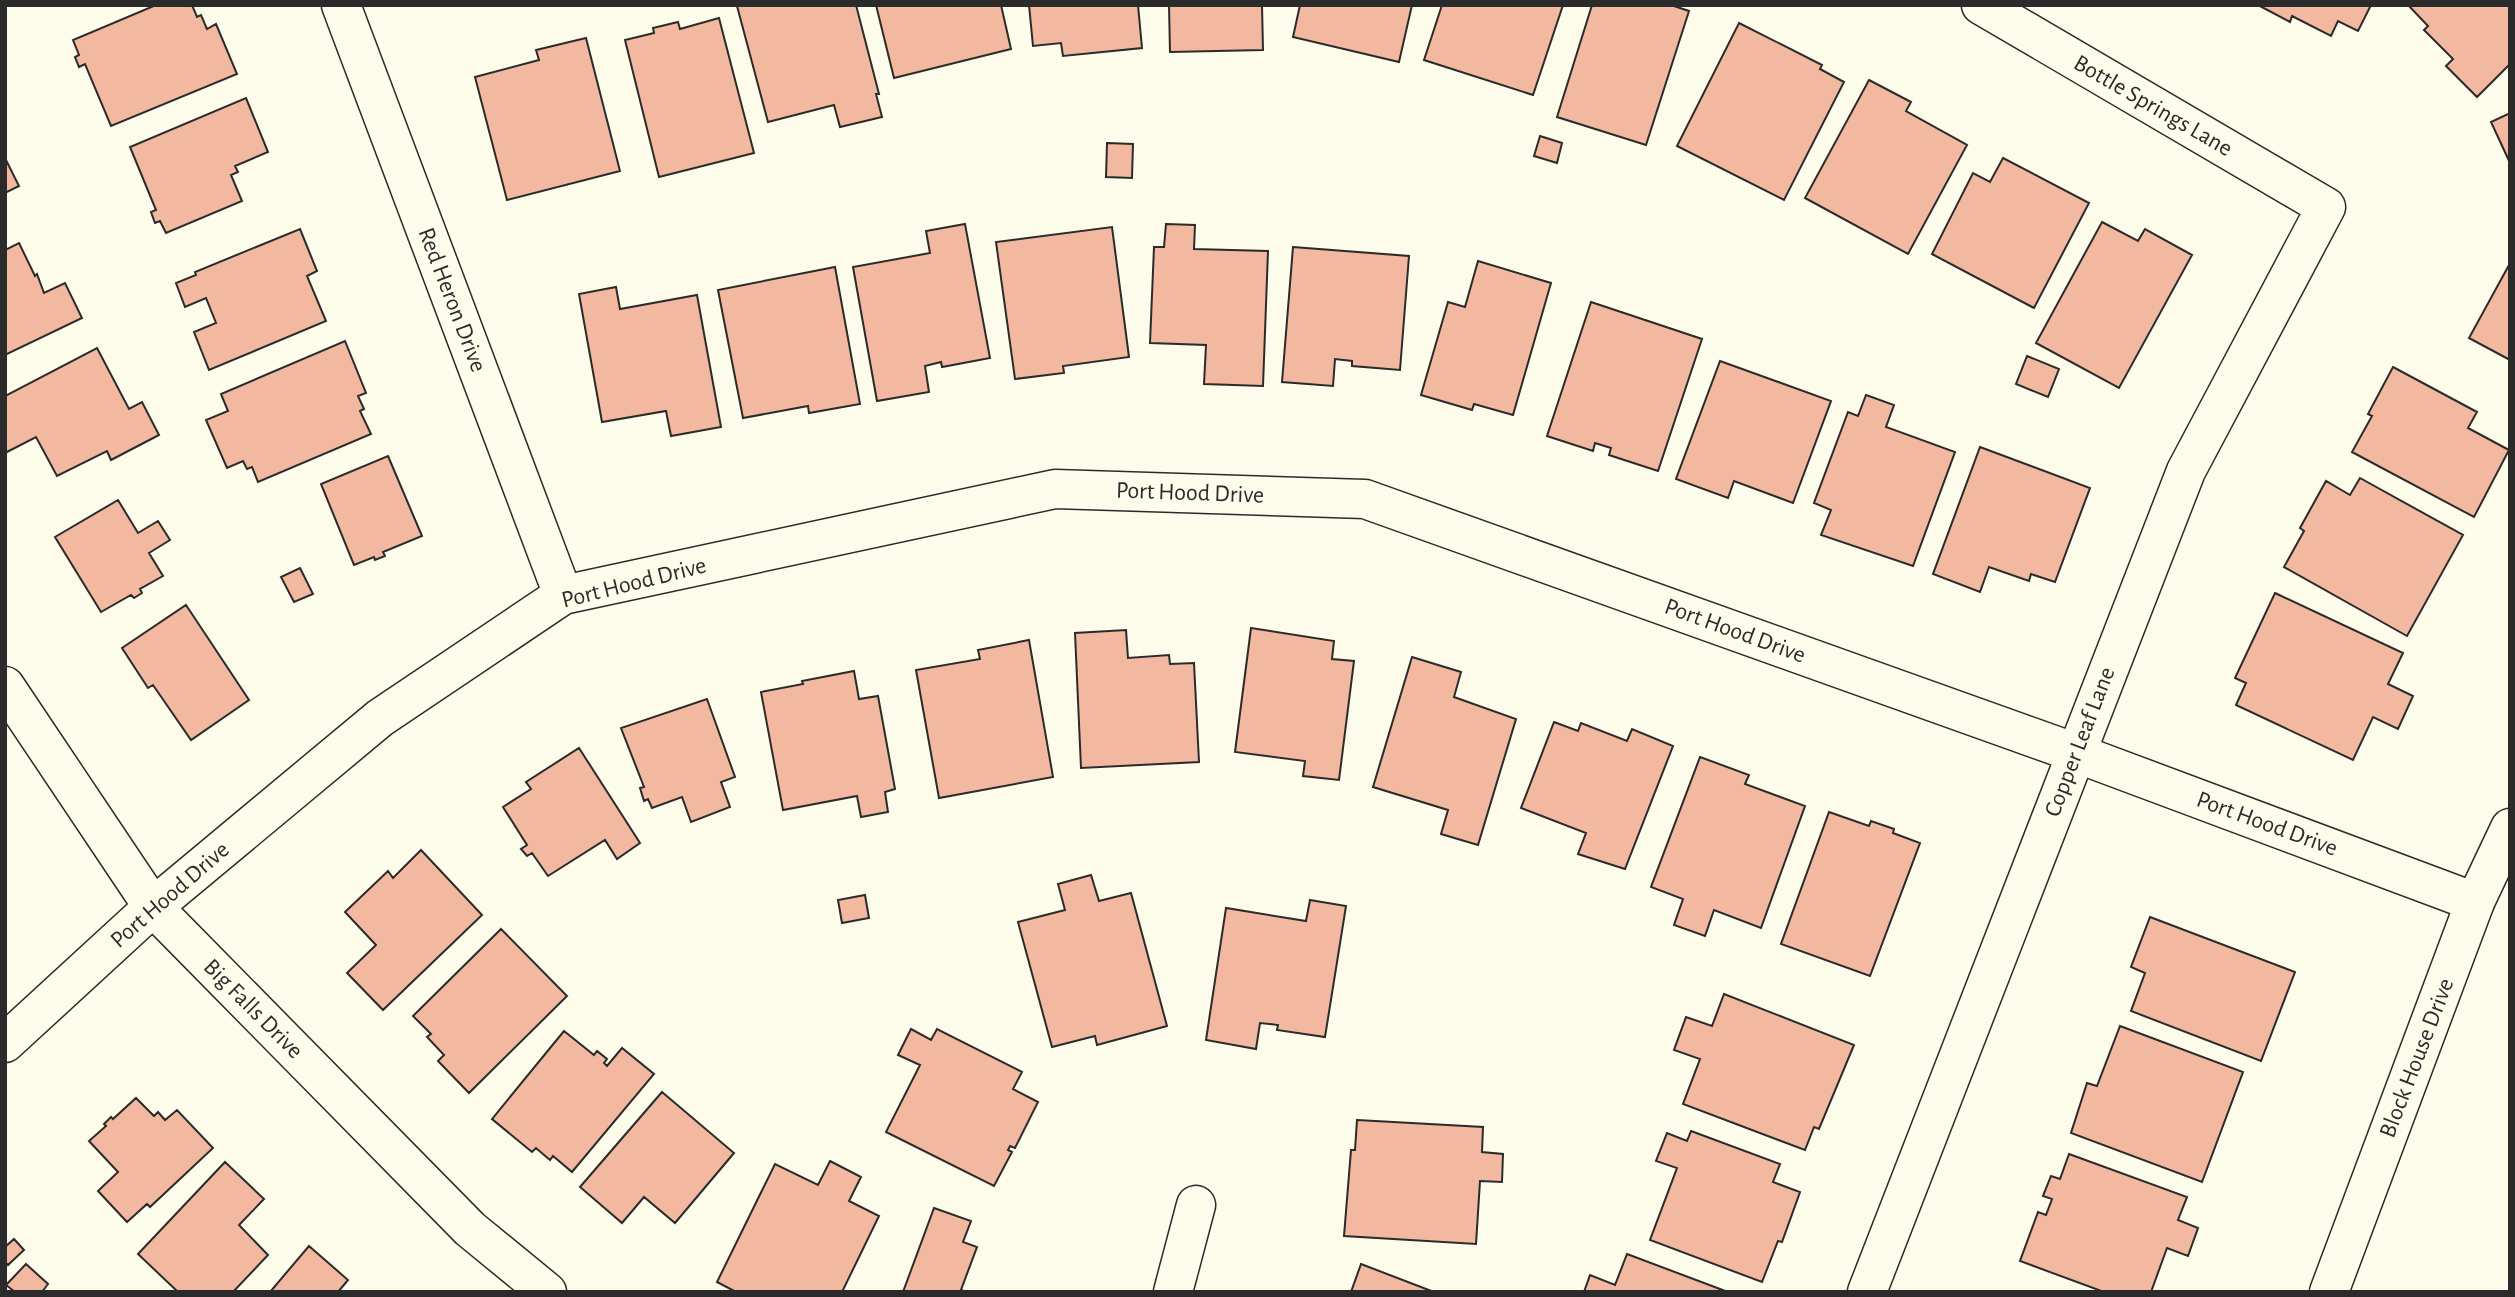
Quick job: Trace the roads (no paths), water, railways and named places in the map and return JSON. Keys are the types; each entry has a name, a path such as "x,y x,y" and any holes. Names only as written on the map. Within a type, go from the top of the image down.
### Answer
{"street":[{"name":"Red Heron Drive","path":"341,5 563,595"},
{"name":"Bottle Springs Lane","path":"1981,5 2326,207"},
{"name":"Copper Leaf Lane","path":"1867,1292 2186,471 2326,207"},
{"name":"Port Hood Drive","path":"5,1044 153,907 380,718 563,595 1055,489 1365,499 2076,753 2475,902"},
{"name":"Big Falls Drive","path":"5,686 153,907 470,1229 547,1292"},
{"name":"Block House Drive","path":"2329,1292 2475,902 2510,828"},
{"path":"1173,1292 1196,1205"}]}
